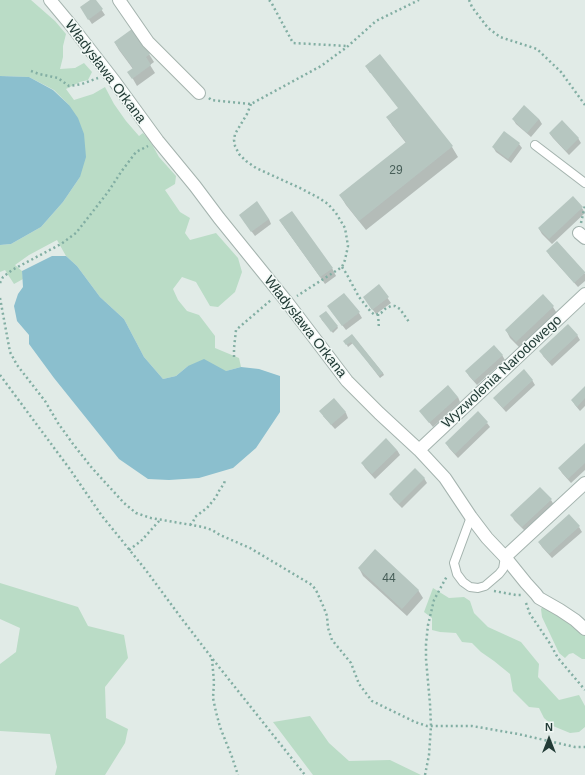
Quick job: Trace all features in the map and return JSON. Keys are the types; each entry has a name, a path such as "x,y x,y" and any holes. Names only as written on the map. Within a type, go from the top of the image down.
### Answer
{"street":[{"name":"Władysława Orkana","path":"50,0 107,72 158,141 283,297 347,380 379,413 419,450 445,478 487,538 539,598 575,620 585,629"},
{"path":"119,0 148,42 200,93"},
{"name":"Wyzwolenia Narodowego","path":"419,450 585,294"},
{"path":"505,557 585,483"}],"lane":[{"path":"535,145 585,183"},
{"path":"471,517 454,564 457,574 463,582 470,587 478,588 485,586 503,569 505,557"}],"path":[{"path":"269,0 294,43 347,46"},
{"path":"200,93 211,100 250,104 321,66 347,46 376,20 419,0"},
{"path":"470,0 472,7 488,28 500,37 537,49 561,72 585,105"},
{"path":"31,71 58,78 69,86 82,84 97,79 107,72"},
{"path":"234,357 236,330 283,297 342,267 348,246 345,228 336,213 328,204 300,188 256,168 246,161 240,154 234,140 235,134 247,114 250,104"},
{"path":"0,283 2,277 12,270 61,244 76,233 108,192 136,152 158,141"},
{"path":"582,235 585,205"},
{"path":"342,267 359,297 371,312 375,315 391,306 395,306 400,309 409,322"},
{"path":"0,298 9,347 16,365 45,401 58,424 92,468 124,503 136,513 151,518 203,527 212,530 250,548 312,585 316,590 327,616 328,628 332,640 351,663 359,684 372,701 414,722 427,726 472,726 518,734 575,747 585,747"},
{"path":"378,314 379,329"},
{"path":"0,375 69,468 102,516 145,569 212,658 304,775"},
{"path":"190,525 195,517 207,508 216,497 225,480"},
{"path":"129,550 141,541 160,520"},
{"path":"425,775 429,755 430,726 430,704 426,659 428,625 434,600 454,564"},
{"path":"485,586 490,590 516,595 523,594 526,583"},
{"path":"525,601 530,614 558,658 585,690"},
{"path":"212,658 214,682 213,698 216,712 238,775"}],"green space":[{"path":"0,0 31,0 55,21 66,34 60,69 75,68 84,63 92,72 88,80 66,89 74,100 93,94 105,87 114,104 126,121 139,136 143,133 149,139 159,157 176,176 175,184 165,190 180,212 190,218 185,233 190,240 216,233 238,258 242,272 235,292 218,307 210,306 196,282 182,277 173,289 178,300 187,311 199,315 215,336 215,348 239,358 241,367 226,371 188,366 176,376 163,379 144,357 124,319 100,297 77,266 66,256 57,240 29,255 15,265 22,271 23,279 14,284 5,270 0,272 0,245 11,244 41,227 63,202 80,177 69,105 54,90 29,77 0,76"},
{"path":"0,583 78,607 88,626 124,635 128,658 105,687 106,718 128,729 125,743 105,775 55,775 57,767 50,734 0,731 0,664 16,652 20,628 0,619"},
{"path":"433,588 449,598 464,597 470,601 474,613 488,627 521,642 539,664 538,677 559,700 579,695 585,706 585,727 579,732 570,733 553,726 544,718 539,708 529,707 513,691 510,674 481,652 472,643 462,642 456,633 432,630 432,618 424,612"},
{"path":"544,605 585,634 585,659 582,659 573,653 569,654 565,658 559,653 542,617 541,609"},
{"path":"310,716 329,743 349,761 390,760 421,775 313,775 273,722"}],"water":[{"path":"0,76 29,77 53,90 69,105 78,118 84,134 86,157 80,177 63,202 41,227 11,244 0,245"},
{"path":"52,256 66,256 77,266 100,297 124,319 144,357 163,379 176,376 188,366 204,359 226,371 241,367 259,369 280,376 280,412 256,448 233,468 199,478 169,480 148,479 119,459 54,378 29,344 29,335 17,321 14,306 18,294 23,287 22,271"}],"building":[{"path":"90,0 96,0 103,9 88,20 80,7"},
{"path":"132,29 150,54 146,57 151,65 132,79 127,72 133,68 114,42"},
{"path":"380,54 453,146 359,221 339,195 406,142 386,117 398,108 365,66"},
{"path":"524,105 539,119 527,133 512,119"},
{"path":"562,120 579,138 566,151 549,133"},
{"path":"504,131 520,143 508,159 492,147"},
{"path":"573,196 583,207 549,239 538,228"},
{"path":"257,201 269,219 251,232 239,215"},
{"path":"292,211 333,268 320,277 279,220"},
{"path":"557,241 585,272 574,283 546,251"},
{"path":"379,284 389,297 372,310 363,297"},
{"path":"344,293 360,312 342,326 327,306"},
{"path":"543,294 554,306 516,342 505,330"},
{"path":"326,311 338,326 331,332 319,316"},
{"path":"568,324 578,335 549,362 539,351"},
{"path":"352,334 383,373 379,376 351,342 346,345 343,341"},
{"path":"494,345 503,355 474,381 465,371"},
{"path":"524,369 533,380 503,408 493,398"},
{"path":"448,385 458,397 429,423 419,411"},
{"path":"585,386 585,398 577,407 571,400"},
{"path":"334,398 346,412 331,425 319,411"},
{"path":"478,411 488,422 455,454 445,443"},
{"path":"386,438 397,450 372,474 361,463"},
{"path":"585,443 585,463 568,479 558,468"},
{"path":"415,468 425,478 399,504 389,494"},
{"path":"540,487 552,499 522,527 510,515"},
{"path":"569,514 580,526 549,554 538,542"},
{"path":"375,549 419,590 402,609 358,568"}]}
